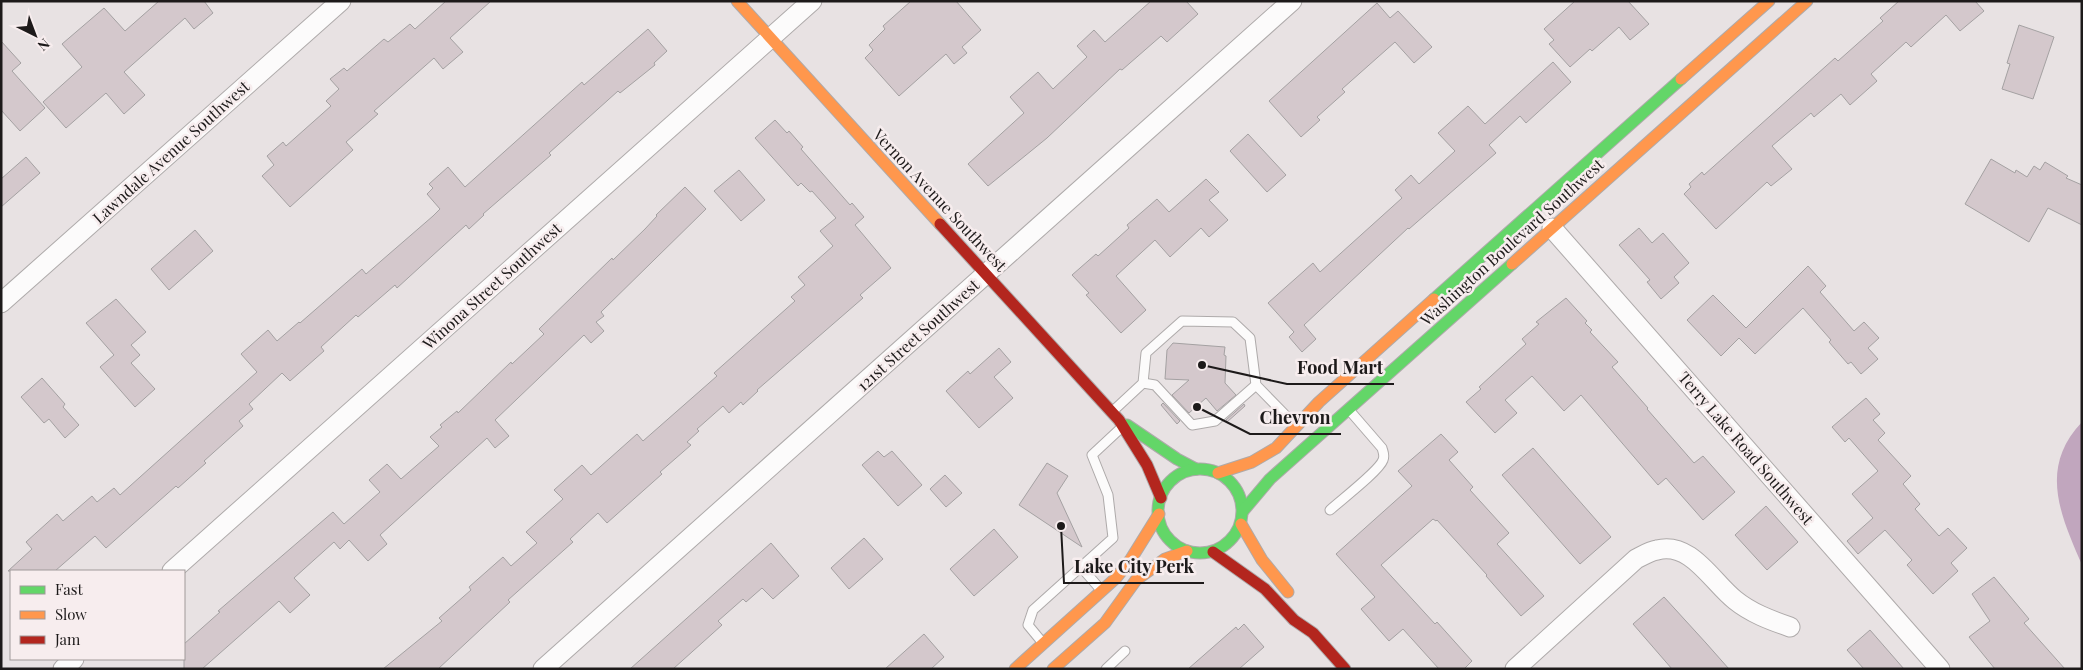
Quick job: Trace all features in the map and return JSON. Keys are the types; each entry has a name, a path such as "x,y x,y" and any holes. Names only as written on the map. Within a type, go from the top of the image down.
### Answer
{"main road":[{"name":"Vernon Avenue Southwest","path":"737,1 1118,420 1148,465 1160,498"},
{"name":"Washington Boulevard Southwest","path":"1218,473 1245,466 1271,453 1297,428 1319,402 1769,1"},
{"name":"Washington Boulevard Southwest","path":"1243,511 1270,479 1807,1"},
{"name":"Vernon Avenue Southwest","path":"1118,420 1177,459 1196,469"},
{"path":"1196,469 1210,470 1224,476 1234,486 1240,498 1243,511 1241,524 1230,541 1213,552 1200,553 1187,551 1175,545 1165,534 1158,514 1160,498 1170,481 1182,473 1196,469"},
{"path":"1015,669 1116,578 1131,559 1158,514"},
{"path":"1241,524 1249,544 1264,566 1300,606 1313,633"},
{"path":"1053,669 1105,623 1136,580 1165,559 1187,551"},
{"path":"1213,552 1265,589 1294,620 1313,633 1345,669"}],"street":[{"name":"Lawndale Avenue Southwest","path":"1,303 341,1"},
{"name":"Winona Street Southwest","path":"173,570 812,1"},
{"name":"121st Street Southwest","path":"544,669 1292,1"},
{"name":"Terry Lake Road Southwest","path":"1552,228 1940,669"},
{"path":"1515,669 1636,559 1658,549 1679,550 1696,561 1734,599 1756,614 1790,627"},
{"path":"63,669 73,660"}],"lane":[{"path":"1044,644 1028,625 1032,610 1114,538 1108,495 1092,455 1143,382 1146,353 1182,321 1233,322 1250,338 1256,385 1297,428"},
{"path":"1143,382 1155,385 1192,425 1215,421 1256,385"},
{"path":"1330,510 1383,461 1384,453 1382,448 1348,409"},
{"path":"1081,567 1102,591"},
{"path":"1106,669 1125,651"}],"shaded area":[{"path":"2082,422 2082,565 2061,510 2057,475 2060,457 2069,439"}],"building":[{"path":"159,1 204,1 213,13 194,29 185,18 124,72 145,95 124,114 106,93 66,128 43,102 82,67 62,44 104,8 125,31"},
{"path":"446,1 491,1 450,38 463,52 443,69 434,58 374,111 378,114 346,142 353,150 290,207 262,176 274,165 267,156 283,142 286,146 331,106 326,101 339,89 330,79 344,68 347,71 384,39 388,42 410,24 415,29"},
{"path":"911,1 956,1 981,30 962,47 967,53 954,64 946,54 899,96 865,58 873,50 869,45 885,29 883,26"},
{"path":"1151,1 1186,1 1198,14 1167,42 1161,36 1122,70 1120,69 1047,138 988,186 968,164 1024,113 1010,97 1038,72 1053,89 1087,57 1077,46 1094,30 1105,42"},
{"path":"1575,1 1628,1 1649,24 1630,40 1619,27 1592,51 1590,49 1570,67 1549,44 1554,40 1544,29"},
{"path":"1899,1 1975,1 1984,11 1960,31 1946,15 1911,47 1906,42 1871,74 1877,81 1850,105 1841,94 1814,117 1811,113 1772,146 1792,169 1771,186 1767,182 1716,229 1684,194 1691,187 1689,184 1702,172 1704,175 1835,58 1838,61 1883,21 1880,18"},
{"path":"1377,3 1390,18 1398,11 1432,47 1414,63 1395,42 1342,89 1345,92 1317,117 1320,120 1301,137 1269,101"},
{"path":"2019,25 2054,37 2033,99 2002,89 2010,64 2007,63"},
{"path":"648,29 667,51 654,63 655,65 620,93 618,91 549,153 551,155 483,214 469,229 466,225 397,288 395,285 358,317 356,315 321,347 324,351 290,381 282,373 249,404 253,409 239,421 243,426 204,461 206,463 178,488 176,486 106,548 95,536 56,570 8,571 32,549 26,542 57,514 63,521 92,496 97,502 114,488 120,495 257,372 241,354 268,330 277,341 362,269 366,274 433,216 440,209 427,194 433,188 429,184 448,167 465,187 582,82 584,85"},
{"path":"1,41 21,63 12,71 45,108 20,131 1,110"},
{"path":"1553,62 1571,82 1526,123 1520,116 1489,145 1496,153 1408,228 1304,325 1316,339 1302,352 1289,337 1294,332 1268,303 1313,263 1320,272 1402,198 1395,190 1411,175 1419,184 1455,151 1438,133 1468,106 1485,124"},
{"path":"775,120 787,133 789,131 803,147 801,149 850,205 852,203 864,217 855,225 891,268 860,295 863,298 757,390 743,405 741,402 729,413 723,406 697,429 699,431 687,442 691,445 660,472 662,474 607,523 598,513 570,539 573,542 508,600 510,602 438,669 383,669 442,621 439,618 471,590 469,587 503,557 511,566 537,543 526,532 563,499 554,490 582,465 591,475 637,434 643,441 717,376 714,373 795,301 791,297 805,285 798,277 833,246 820,231 836,218 812,191 810,192 801,183 798,186 755,138"},
{"path":"1248,134 1286,175 1267,192 1230,151"},
{"path":"26,157 40,173 1,207 1,179"},
{"path":"1991,159 2015,173 2016,170 2027,177 2034,166 2040,170 2045,162 2068,176 2066,178 2082,185 2082,225 2048,208 2029,242 1965,204"},
{"path":"739,170 765,200 741,221 714,191"},
{"path":"1206,179 1219,192 1209,200 1228,220 1209,237 1201,228 1170,257 1155,240 1116,276 1146,310 1121,333 1086,295 1089,293 1072,275 1096,254 1098,256 1129,228 1127,225 1157,199 1169,212"},
{"path":"685,187 706,209 601,312 604,316 596,322 604,331 591,343 584,335 495,420 509,436 495,448 487,438 380,535 387,544 368,561 349,540 340,549 334,542 294,578 310,595 290,613 279,601 202,669 184,669 185,643 220,612 218,611 333,512 344,524 380,492 369,480 387,464 401,479 439,446 430,437 442,427 440,425 457,411 458,413 511,362 512,364 544,334 539,329 612,258 613,260 645,229 656,215"},
{"path":"1639,228 1652,243 1663,233 1689,263 1674,277 1679,283 1661,299 1647,282 1650,280 1619,245"},
{"path":"195,230 213,251 169,290 151,269"},
{"path":"1808,266 1826,286 1820,292 1854,331 1864,322 1879,338 1868,348 1878,359 1861,374 1851,362 1848,364 1829,342 1831,340 1803,308 1755,354 1739,338 1721,356 1687,320 1713,295 1746,328"},
{"path":"1566,298 1587,321 1585,323 1592,330 1590,332 1618,362 1612,367 1694,463 1703,456 1735,492 1703,520 1666,478 1658,485 1581,395 1564,411 1532,376 1505,400 1517,413 1495,433 1466,402 1481,389 1479,387 1526,344 1522,339 1539,324 1536,322"},
{"path":"116,299 146,332 131,345 140,355 131,363 155,389 135,407 100,367 114,355 86,323"},
{"path":"1173,343 1225,347 1225,383 1236,395 1217,411 1206,398 1189,413 1172,395 1189,380 1165,379 1167,350"},
{"path":"999,348 1011,362 994,377 1013,398 979,428 946,391 968,371 970,374"},
{"path":"42,378 65,404 63,407 79,425 65,438 49,419 44,423 21,397"},
{"path":"1866,398 1880,414 1873,420 1885,433 1878,440 1911,476 1903,484 1920,504 1915,509 1939,536 1948,528 1967,548 1951,563 1958,571 1933,594 1907,565 1912,560 1885,530 1858,554 1847,541 1873,518 1852,494 1878,471 1849,438 1845,442 1832,427"},
{"path":"1163,403 1180,421 1177,424 1161,405"},
{"path":"1244,404 1245,406 1227,422 1226,420"},
{"path":"1441,434 1458,452 1449,460 1473,487 1470,490 1509,533 1497,544 1544,596 1521,616 1487,575 1437,520 1433,519 1381,565 1472,661 1464,669 1439,669 1403,629 1389,641 1361,609 1375,597 1336,554 1412,486 1398,471"},
{"path":"1533,448 1611,537 1580,564 1502,475"},
{"path":"878,451 884,457 892,451 922,485 898,506 862,465"},
{"path":"1047,463 1068,476 1057,493 1082,547 1019,505"},
{"path":"945,475 962,493 946,507 930,489"},
{"path":"1766,506 1798,542 1767,570 1735,535"},
{"path":"994,529 1018,557 974,596 950,569"},
{"path":"864,538 883,559 849,589 831,568"},
{"path":"771,543 799,576 773,599 762,588 746,602 743,599 718,621 722,625 673,669 630,669"},
{"path":"1994,577 2029,619 2024,623 2065,669 1995,669 1969,637 1990,621 1972,594"},
{"path":"1664,597 1729,669 1672,669 1633,624"},
{"path":"1244,624 1264,647 1239,669 1188,669 1236,627 1238,630"},
{"path":"1870,630 1904,669 1864,669 1847,650"},
{"path":"924,634 944,657 931,669 885,669"}],"traffic: fast":[{"path":"1434,299 1681,79"},
{"path":"1243,511 1270,479 1512,264"},
{"path":"1127,425 1177,459 1196,469"},
{"path":"1200,469 1216,472 1230,481 1239,495 1242,511 1239,527 1230,541 1216,550 1200,553 1184,550 1170,541 1161,527 1158,511 1161,495 1170,481 1184,472 1200,469"}],"traffic: slow":[{"path":"737,1 940,224"},
{"path":"1681,79 1769,1"},
{"path":"1512,264 1807,1"},
{"path":"1218,473 1252,462 1276,448 1319,402 1434,299"},
{"path":"1015,669 1116,578 1131,559 1159,514"},
{"path":"1241,524 1262,560 1288,592"},
{"path":"1053,669 1105,623 1136,580 1165,559 1187,551"}],"traffic: jam":[{"path":"940,224 1119,420 1147,465 1161,498"},
{"path":"1213,552 1265,589 1294,620 1313,633 1345,669"}],"place":[{"name":"Food Mart","path":"1202,365"},
{"name":"Chevron","path":"1197,407"},
{"name":"Lake City Perk","path":"1061,526"}]}
